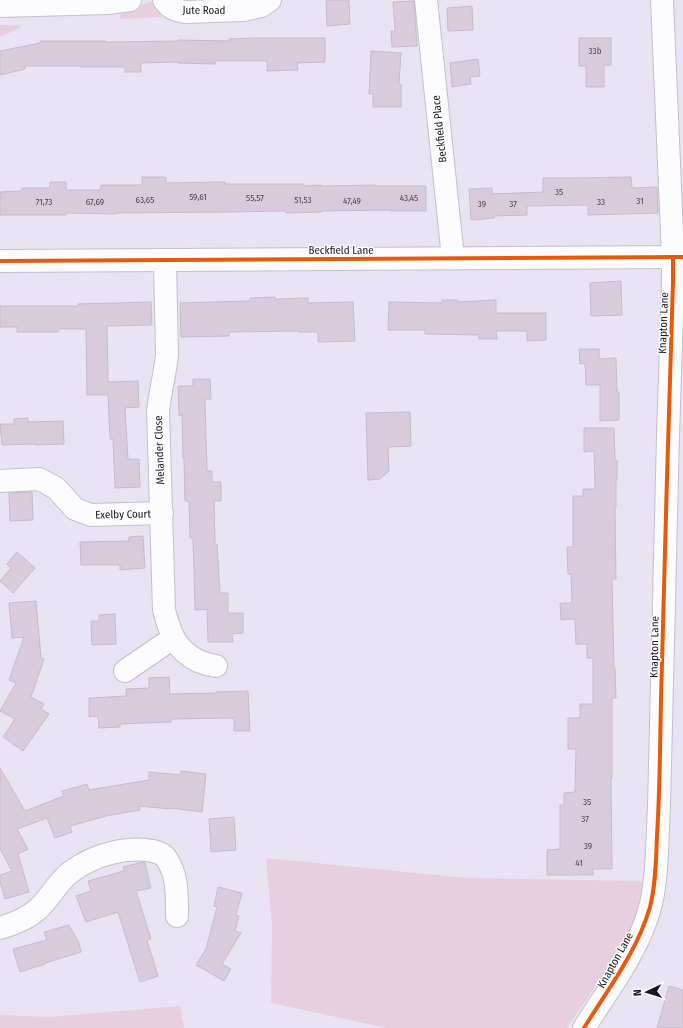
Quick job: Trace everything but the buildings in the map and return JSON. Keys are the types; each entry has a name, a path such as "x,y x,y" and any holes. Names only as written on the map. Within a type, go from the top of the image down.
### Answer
{"street":[{"path":"0,6 108,3 130,0"},
{"name":"Jute Road","path":"164,0 170,7 185,12 244,10 260,6 270,0"},
{"name":"Beckfield Place","path":"426,0 453,258"},
{"name":"Knapton Lane","path":"586,1024 617,978 636,942 646,920 654,886 659,807 673,290 678,257 662,0"},
{"name":"Beckfield Lane","path":"0,262 678,257"},
{"name":"Melander Close","path":"165,260 167,355 166,369 159,399 158,411 164,610 173,638 184,652 198,661 216,666"},
{"name":"Exelby Court","path":"0,481 39,479 56,488 75,509 91,515 162,513"},
{"path":"125,671 173,638"},
{"path":"0,928 26,918 38,909 58,885 72,872 87,862 125,850 155,852 171,851 172,868 176,882 177,916"}],"shaded area":[{"path":"149,2 154,2 161,5 162,17 120,19 121,12"},
{"path":"0,25 20,25 20,28 0,37"},
{"path":"266,858 467,878 643,881 636,918 608,968 567,1028 387,1028 271,1003 272,925"},
{"path":"180,1006 184,1028 0,1028 0,1015 50,1017"}],"cycle path":[{"path":"584,1028 621,970 638,939 650,907 655,880 659,784 673,257"},
{"path":"0,261 683,257"}]}
